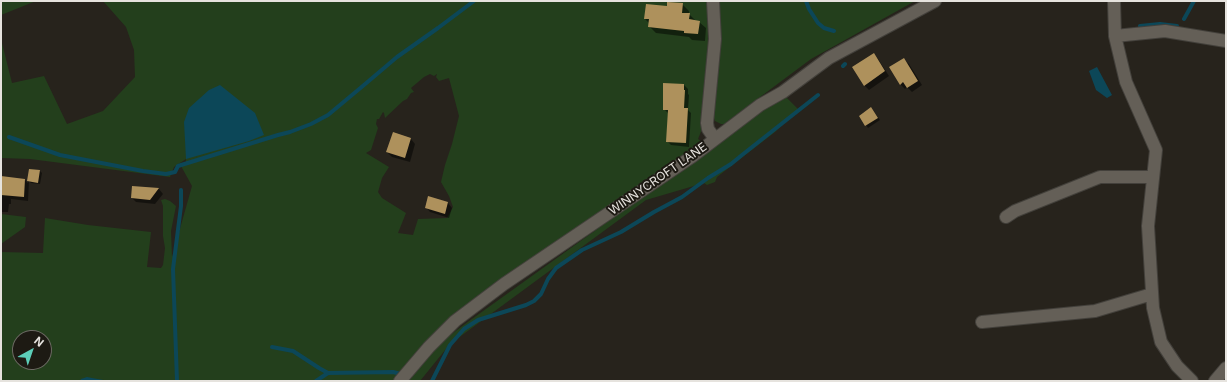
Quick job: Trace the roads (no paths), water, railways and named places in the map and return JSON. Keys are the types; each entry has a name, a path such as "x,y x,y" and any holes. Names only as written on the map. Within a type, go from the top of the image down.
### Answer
{"street":[{"path":"713,1 715,39 707,123 708,129 716,139"},
{"name":"WINNYCROFT LANE","path":"400,381 442,333 470,309 504,284 693,156 760,105 783,92 829,58 935,1"},
{"path":"1114,1 1115,36 1126,82 1156,150 1148,226 1153,308 1161,342 1177,366 1192,381"},
{"path":"1115,36 1165,31 1226,41"},
{"path":"1006,217 1015,211 1100,177 1153,177"},
{"path":"982,322 1096,311 1152,294"},
{"path":"1215,381 1226,368"}],"water":[{"path":"1097,67 1112,95 1107,98 1096,90 1089,71"},
{"path":"220,85 255,113 264,135 249,141 186,159 184,122 189,108 209,90"},
{"path":"87,377 109,381 80,381 81,379"}],"waterway":[{"path":"9,137 60,155 143,171 166,174 175,172 178,166 290,132 311,124 328,115 397,57 474,1"},
{"path":"806,1 818,23 824,28 834,31"},
{"path":"1184,19 1194,1"},
{"path":"1140,26 1160,24 1177,26"},
{"path":"432,381 450,345 464,329 478,320 526,305 534,301 541,294 548,279 556,268 582,250 621,232 682,197 708,178 731,164 818,95"},
{"path":"177,381 173,269 181,206 181,190"},
{"path":"272,347 293,351 328,373 393,372 401,374"},
{"path":"316,381 328,373"}]}
